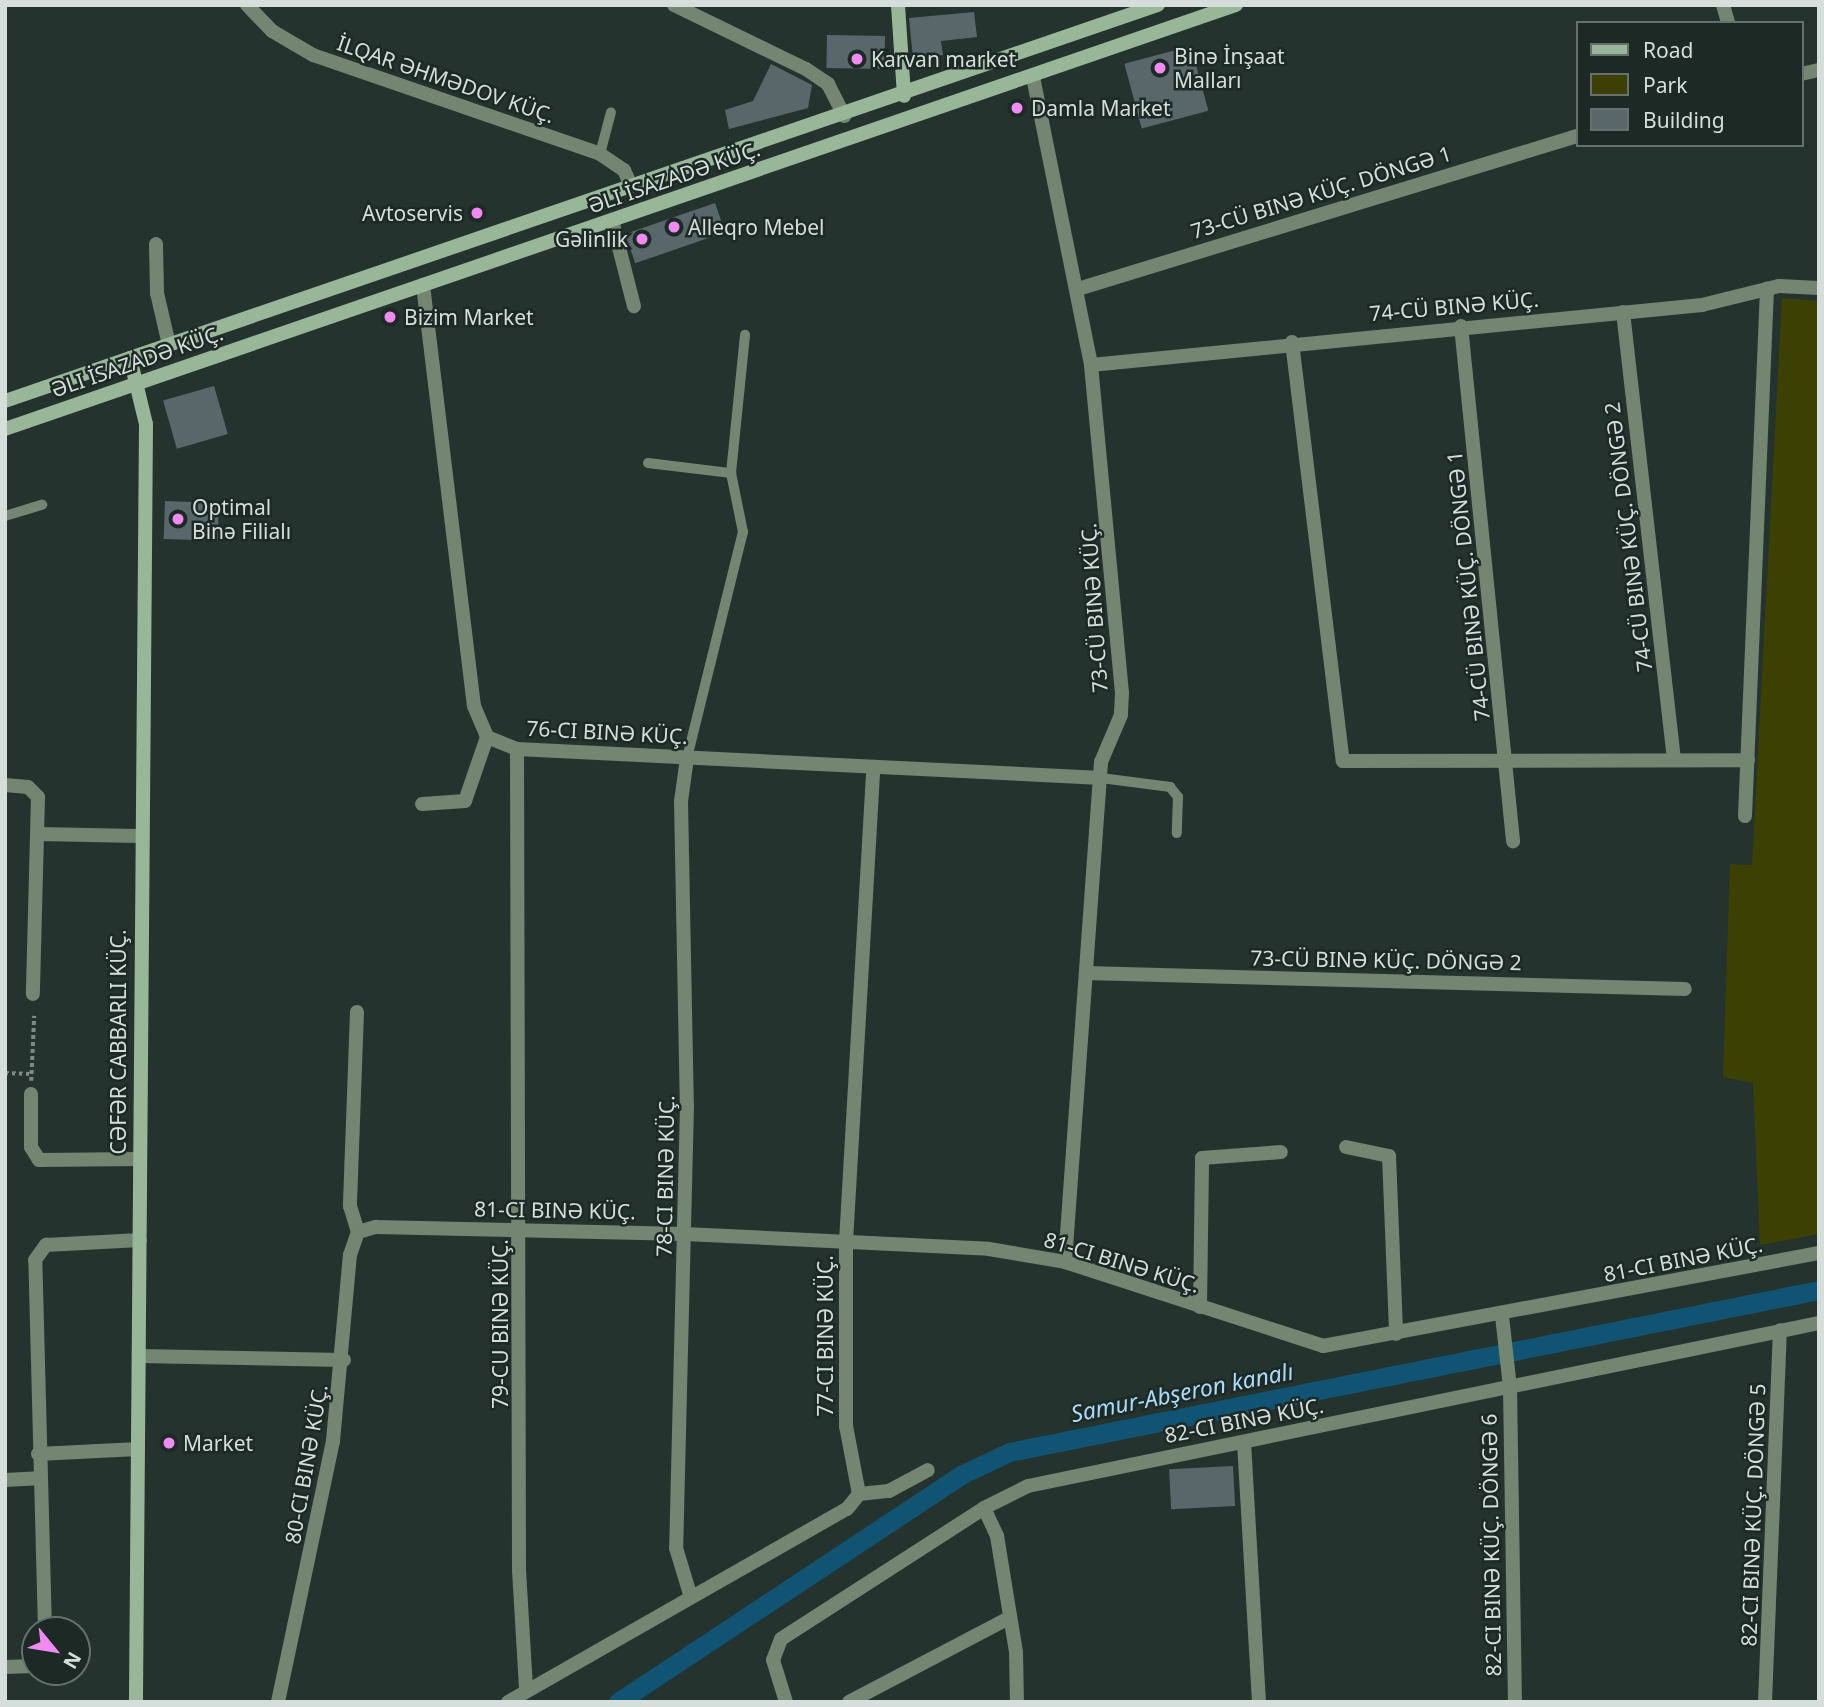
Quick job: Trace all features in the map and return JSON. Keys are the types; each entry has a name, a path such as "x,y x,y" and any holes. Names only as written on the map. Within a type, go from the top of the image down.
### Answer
{"main road":[{"path":"898,5 904,96"},
{"name":"ƏLI İSAZADƏ KÜÇ.","path":"5,401 631,186 904,96 1158,5"},
{"name":"ƏLI İSAZADƏ KÜÇ.","path":"5,429 1236,5"},
{"path":"717,157 724,182"},
{"path":"130,358 146,424 138,836 140,1240 136,1702"}],"street":[{"path":"674,5 806,69 828,84 844,116"},
{"name":"İLQAR ƏHMƏDOV KÜÇ.","path":"249,6 272,31 313,55 600,154 625,170 631,186"},
{"name":"73-CÜ BINƏ KÜÇ.","path":"1033,77 1078,289 1091,365 1122,693 1101,778 1065,1262"},
{"name":"73-CÜ BINƏ KÜÇ. DÖNGƏ 1","path":"1078,289 1576,136"},
{"path":"612,220 634,306"},
{"path":"156,244 157,293 169,345"},
{"path":"422,804 466,801 487,737 474,706 423,285"},
{"path":"1745,816 1766,288"},
{"name":"74-CÜ BINƏ KÜÇ.","path":"1091,365 1292,342 1720,303 1766,288 1819,288"},
{"name":"74-CÜ BINƏ KÜÇ. DÖNGƏ 2","path":"1623,312 1674,758"},
{"name":"74-CÜ BINƏ KÜÇ. DÖNGƏ 1","path":"1461,326 1508,756 1513,841"},
{"path":"1292,342 1343,761 1357,766 1508,756 1748,760"},
{"path":"487,737 517,749 1101,778"},
{"name":"79-CU BINƏ KÜÇ.","path":"517,749 522,1230 519,1570 526,1689"},
{"name":"78-CI BINƏ KÜÇ.","path":"687,758 681,801 685,1234 677,1548 690,1594"},
{"name":"77-CI BINƏ KÜÇ.","path":"859,1494 846,1426 846,1242 873,767"},
{"path":"5,785 35,789 38,834 33,994"},
{"path":"38,834 138,836"},
{"name":"73-CÜ BINƏ KÜÇ. DÖNGƏ 2","path":"1087,973 1685,989"},
{"path":"357,1012 351,1206 358,1232"},
{"path":"31,1094 31,1147 39,1160 140,1159"},
{"path":"1346,1147 1382,1150 1389,1156 1396,1335"},
{"path":"1200,1307 1202,1158 1281,1152"},
{"name":"81-CI BINƏ KÜÇ.","path":"358,1232 522,1230 685,1234 989,1248 1065,1262 1323,1346 1502,1316 1819,1253"},
{"name":"80-CI BINƏ KÜÇ.","path":"278,1702 344,1360 350,1255 358,1232"},
{"path":"44,1616 38,1478 37,1252 46,1245 140,1240"},
{"name":"82-CI BINƏ KÜÇ. DÖNGƏ 6","path":"1502,1316 1510,1387 1515,1702"},
{"name":"82-CI BINƏ KÜÇ.","path":"786,1702 773,1660 781,1639 984,1508 1052,1480 1244,1443 1819,1323"},
{"name":"82-CI BINƏ KÜÇ. DÖNGƏ 5","path":"1765,1702 1780,1330"},
{"path":"139,1356 344,1360"},
{"path":"1244,1443 1259,1702"},
{"path":"38,1454 138,1449"},
{"path":"508,1702 690,1594 847,1509 859,1494 889,1491 928,1470"},
{"path":"5,1480 38,1478"},
{"path":"984,1508 997,1536 1009,1618 1017,1702"},
{"path":"849,1702 1009,1618"}],"lane":[{"path":"600,154 611,112"},
{"path":"687,758 743,532 731,473 745,335"},
{"path":"648,463 731,473"},
{"path":"5,516 42,505"},
{"path":"1101,778 1170,787 1178,797 1177,833"}],"path":[{"path":"31,1094 34,1016"},
{"path":"5,1073 32,1074"}],"green space":[{"path":"1782,298 1819,301 1819,1234 1760,1245 1753,1083 1723,1077 1730,864 1752,865"}],"building":[{"path":"974,12 977,37 941,41 943,55 913,58 909,18"},
{"path":"827,35 885,36 884,69 826,68"},
{"path":"1191,46 1208,111 1142,129 1124,64"},
{"path":"771,64 812,85 808,108 729,129 725,110 753,101"},
{"path":"715,203 725,232 635,263 625,234"},
{"path":"214,386 228,434 177,449 163,401"},
{"path":"165,501 219,503 218,541 164,539"},
{"path":"1233,1466 1235,1506 1171,1509 1169,1469"}],"waterway":[{"name":"Samur-Abşeron kanalı","path":"618,1702 963,1474 1009,1452 1819,1290"}],"place":[{"name":"Karvan market","path":"857,59"},
{"name":"Binə İnşaat Malları","path":"1160,68"},
{"name":"Damla Market","path":"1017,108"},
{"name":"Avtoservis","path":"477,213"},
{"name":"Alleqro Mebel","path":"674,227"},
{"name":"Gəlinlik","path":"642,239"},
{"name":"Bizim Market","path":"390,317"},
{"name":"Optimal Binə Filialı","path":"178,519"},
{"name":"Market","path":"169,1443"}]}
